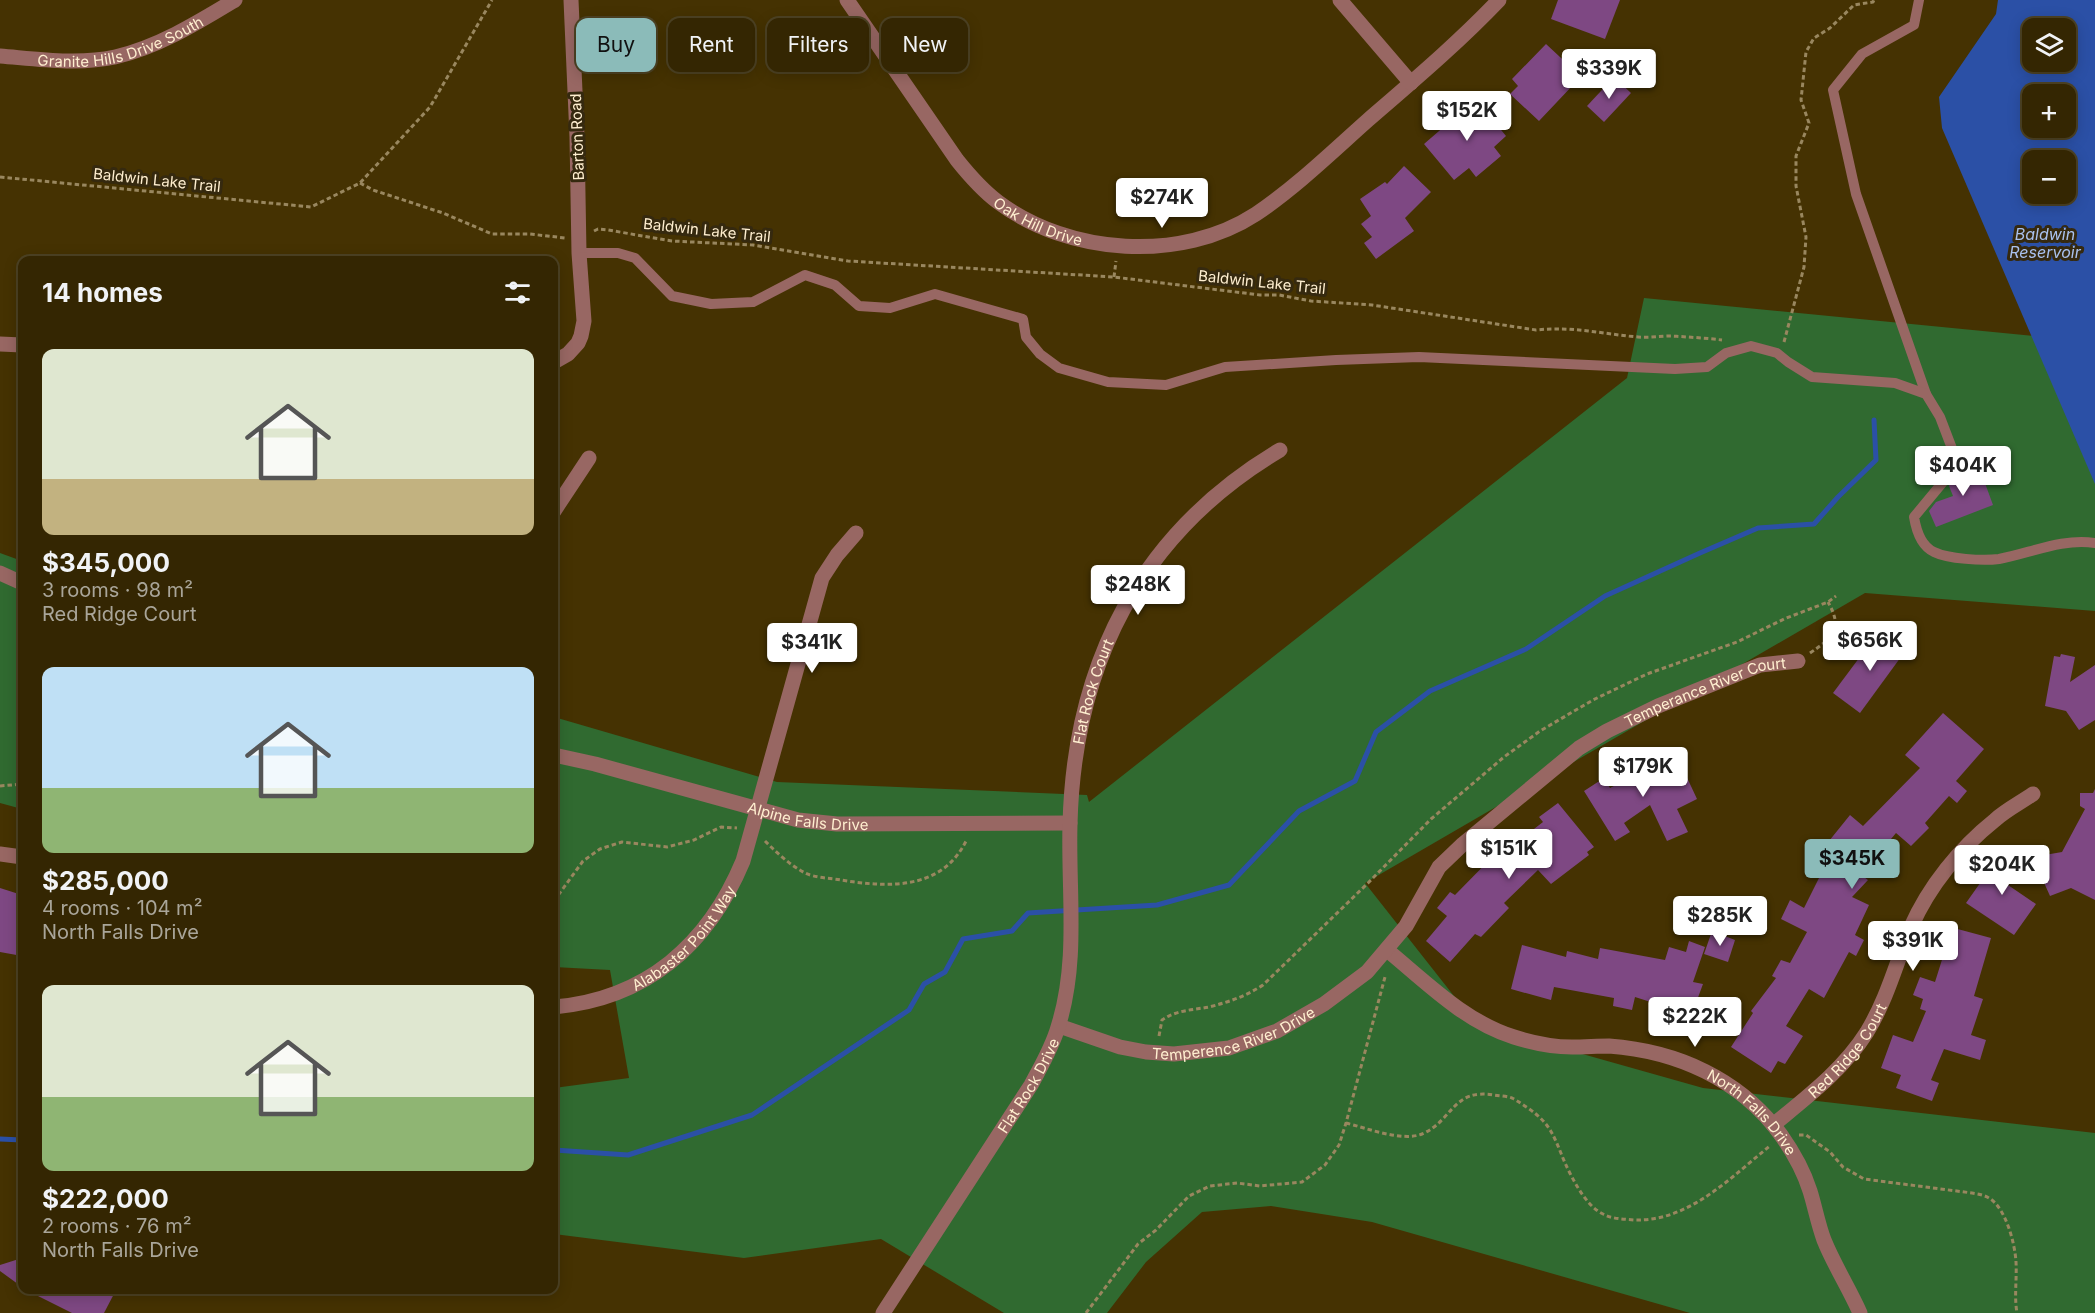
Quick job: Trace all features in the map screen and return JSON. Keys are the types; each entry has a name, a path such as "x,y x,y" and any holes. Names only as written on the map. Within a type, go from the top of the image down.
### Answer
{"street":[{"name":"Barton Road","path":"558,360 568,354 581,336 584,321 579,245 578,137 571,0"},
{"name":"Oak Hill Drive","path":"847,0 957,160 975,182 997,202 1019,216 1069,238 1134,247 1166,245 1200,238 1229,228 1255,214 1286,192 1411,83 1476,25 1499,0"},
{"path":"1340,0 1411,83"},
{"name":"Granite Hills Drive South","path":"0,56 65,61 114,57 163,41 228,2"},
{"path":"0,344 18,345"},
{"name":"Flat Rock Court","path":"1070,823 1079,732 1088,693 1102,653 1120,615 1146,572 1201,508 1233,481 1280,450"},
{"path":"558,504 589,458"},
{"name":"Alabaster Point Way","path":"558,1006 589,1002 638,983 681,954 716,914 733,885 743,861 822,578 837,555 856,533"},
{"path":"0,573 18,581"},
{"name":"Temperance River Court","path":"1387,950 1406,926 1439,867 1463,844 1579,748 1607,731 1658,706 1760,665 1798,661"},
{"name":"Alpine Falls Drive","path":"558,756 798,820 837,825 1070,823"},
{"name":"Red Ridge Court","path":"1778,1131 1849,1056 1865,1034 1891,985 1911,927 1925,900 1944,872 1966,845 1996,819 2033,794"},
{"name":"Flat Rock Drive","path":"883,1313 1050,1051 1059,1026 1069,974 1072,924 1070,823"},
{"path":"0,854 18,856"},
{"name":"Temperence River Drive","path":"1059,1026 1120,1047 1156,1053 1174,1054 1229,1048 1277,1031 1324,1004 1367,972 1387,950"},
{"name":"North Falls Drive","path":"1387,950 1457,1008 1512,1037 1542,1044 1570,1047 1606,1046 1668,1055 1700,1067 1726,1082 1750,1100 1778,1131 1798,1162 1810,1190 1830,1256 1860,1313"}],"lane":[{"path":"1919,0 1914,25 1862,54 1833,90 1856,194 1926,394 1940,417 1953,451 1943,482 1914,517 1916,532 1932,552 1960,558 1997,559 2049,546 2083,541 2095,543"},
{"path":"579,245 635,258 672,296 711,304 753,302 805,275 835,285 859,306 890,309 935,294 1023,319 1026,337 1040,354 1059,368 1108,382 1166,385 1225,367 1419,357 1675,369 1707,367 1726,353 1751,346 1777,353 1812,377 1895,383 1926,394"}],"path":[{"path":"360,183 430,107 492,0"},
{"path":"1784,344 1804,267 1804,217 1796,186 1796,156 1809,123 1801,100 1806,52 1814,38 1830,28 1854,5 1874,0"},
{"name":"Baldwin Lake Trail","path":"0,177 311,207 360,183 373,190 443,213 492,234 579,245 598,229 672,241 753,244 848,261 1114,277 1260,295 1279,295 1311,301 1372,305 1536,330 1585,329 1648,338 1668,336 1730,340"},
{"path":"1156,1053 1162,1020 1179,1012 1232,1001 1263,985 1431,819 1504,757 1540,731 1593,700 1647,674 1737,642 1784,619 1828,602 1836,596"},
{"path":"1798,661 1828,641 1833,635 1836,628 1835,619 1828,602"},
{"path":"0,786 18,784"},
{"path":"558,895 583,861 600,849 622,842 667,847 694,840 721,827 752,828 780,855 806,874 884,885 912,883 939,872 961,852 975,824"},
{"path":"1086,1313 1138,1244 1156,1230 1189,1196 1210,1186 1237,1183 1260,1186 1302,1182 1325,1165 1339,1145 1346,1123 1385,980 1387,950"},
{"path":"1346,1123 1399,1136 1421,1135 1465,1097 1485,1094 1512,1098 1545,1120 1558,1143 1566,1165 1590,1204 1602,1214 1619,1219 1643,1220 1663,1217 1686,1209 1710,1194 1778,1131 1806,1135 1830,1152 1843,1167 1864,1179 1972,1193 1989,1198 1996,1204 2007,1221 2016,1260 2017,1313"}],"green space":[{"path":"1644,298 2095,342 2095,611 1865,593 1365,883 1476,1024 1703,1088 2095,1133 2095,1313 1690,1313 1372,1222 1271,1206 1202,1212 1146,1262 1107,1313 1004,1313 881,1239 744,1258 558,1235 558,1087 629,1078 610,970 558,967 558,718 777,782 1087,795 1089,802 1627,378"},
{"path":"0,553 18,560 18,808 0,803"}],"water":[{"name":"Baldwin Reservoir","path":"1998,0 2095,0 2095,484 1942,128 1939,97 1996,14"}],"building":[{"path":"1558,0 1620,0 1605,39 1551,19"},
{"path":"1546,44 1574,70 1567,78 1574,84 1539,121 1510,94 1518,86 1512,79"},
{"path":"1614,77 1631,93 1604,122 1587,106"},
{"path":"1476,99 1506,136 1494,147 1501,156 1476,177 1469,168 1454,180 1424,144"},
{"path":"1404,166 1431,192 1405,218 1414,231 1376,259 1364,243 1372,237 1361,224 1371,216 1360,199 1385,182 1387,184"},
{"path":"1978,464 1993,505 1936,527 1929,511 1936,502 1953,496 1949,486 1954,473"},
{"path":"1880,630 1906,650 1860,713 1833,693"},
{"path":"2061,654 2075,657 2070,682 2095,665 2095,720 2079,730 2066,711 2045,706 2054,656 2060,657"},
{"path":"1943,713 1984,749 1956,781 1967,791 1957,803 1949,796 1925,823 1929,828 1911,846 1896,833 1861,875 1868,880 1852,897 1869,905 1855,935 1864,940 1856,956 1849,952 1824,998 1809,989 1786,1026 1803,1036 1785,1064 1778,1061 1771,1073 1731,1047 1753,1013 1751,1011 1776,978 1772,976 1781,960 1790,963 1807,932 1781,919 1790,900 1804,908 1826,864 1821,860 1833,844 1829,841 1850,815 1863,826 1920,768 1905,755"},
{"path":"1650,750 1662,777 1683,769 1697,799 1677,809 1688,832 1667,841 1650,805 1624,823 1630,832 1615,841 1584,791 1604,778 1610,788 1635,775 1629,760"},
{"path":"2095,789 2095,900 2071,888 2050,896 2037,867 2039,856 2062,852 2085,809 2080,806 2080,793 2093,793"},
{"path":"1558,803 1594,847 1587,852 1589,855 1551,884 1538,870 1504,903 1509,908 1481,937 1475,934 1450,962 1426,941 1447,916 1437,908 1450,892 1455,895 1504,845 1508,849 1543,822 1539,817"},
{"path":"2002,852 2022,865 2008,885 2036,904 2014,935 1966,903"},
{"path":"0,888 18,894 18,955 0,952"},
{"path":"1939,924 1991,938 1974,996 1983,999 1971,1035 1986,1040 1980,1060 1944,1049 1931,1080 1939,1083 1932,1101 1896,1088 1901,1075 1881,1068 1893,1035 1913,1042 1926,1011 1920,1009 1923,999 1913,995 1920,977 1935,982 1946,947 1933,945"},
{"path":"1712,931 1735,940 1728,962 1704,954"},
{"path":"1689,941 1705,947 1693,982 1703,984 1693,1011 1681,1006 1679,1011 1635,997 1632,1010 1613,1006 1614,998 1554,987 1551,1000 1511,989 1522,945 1566,957 1567,951 1598,959 1600,948 1665,960 1669,947 1686,952"},
{"path":"18,1259 18,1284 0,1271 0,1265"},
{"path":"34,1294 114,1294 104,1313 72,1313"}],"waterway":[{"path":"558,1150 628,1155 752,1115 909,1010 924,984 945,972 963,939 1012,931 1028,913 1157,905 1229,885 1299,811 1355,781 1376,732 1430,691 1526,649 1605,596 1700,553 1758,528 1814,524 1876,460 1874,420"},
{"path":"0,1139 18,1140"}]}
